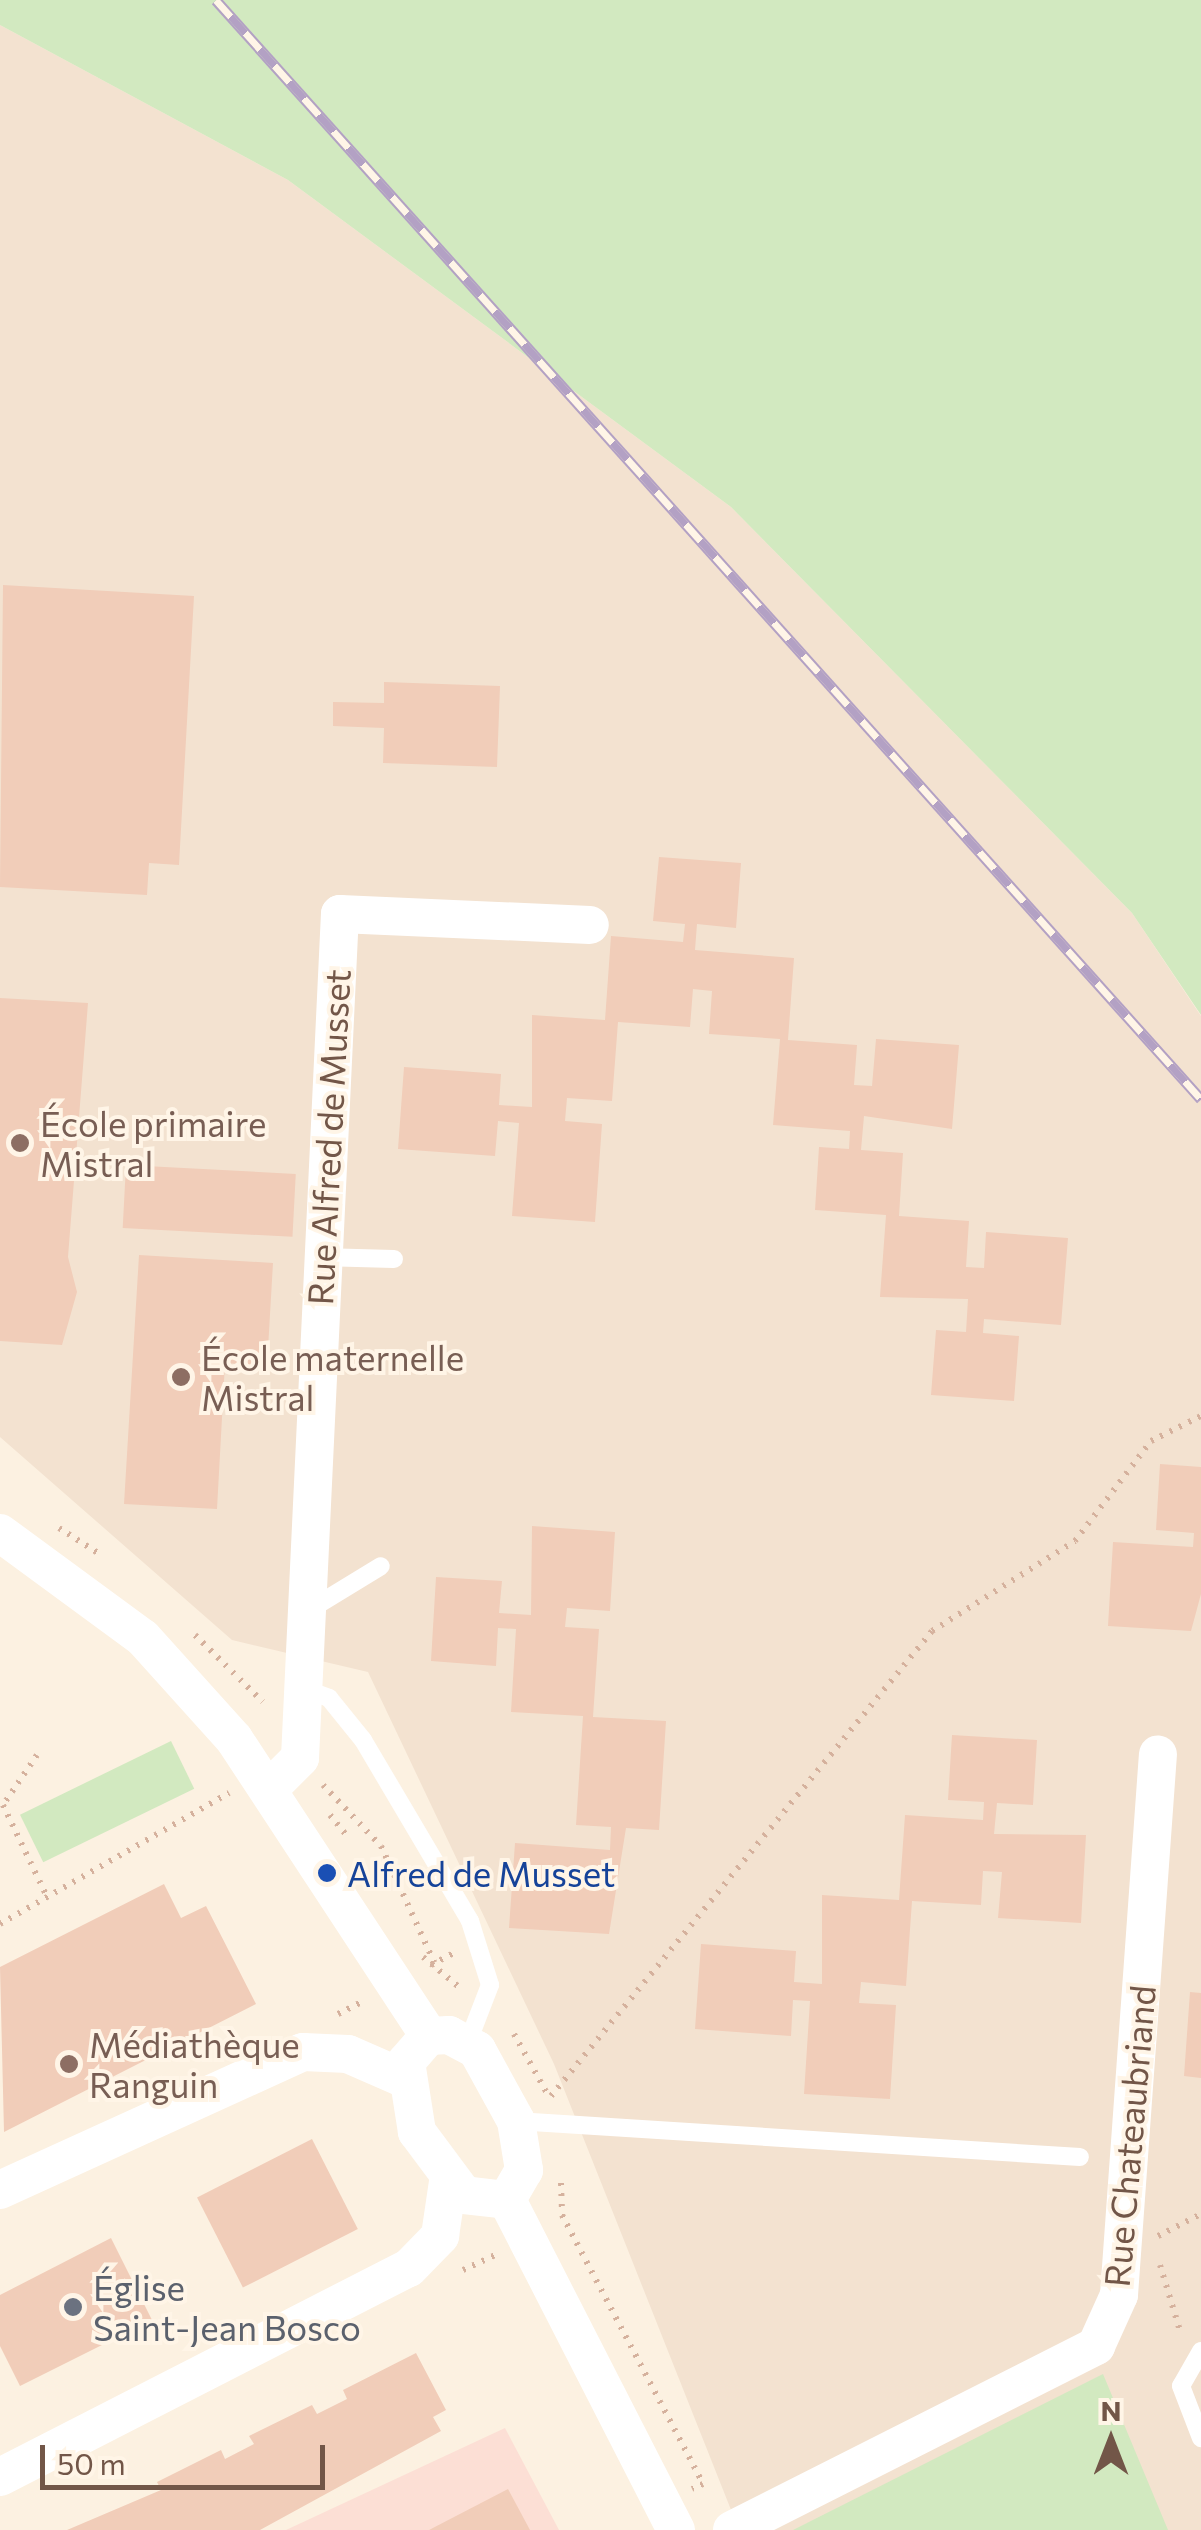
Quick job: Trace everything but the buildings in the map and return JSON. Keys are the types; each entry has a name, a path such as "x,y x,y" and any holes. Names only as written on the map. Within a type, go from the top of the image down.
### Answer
{"street":[{"name":"Rue Alfred de Musset","path":"256,1786 300,1758 320,1256 340,914 590,925"},
{"path":"0,1533 143,1638 256,1786 428,2036 468,2042 516,2121 524,2170 507,2200"},
{"name":"Rue Chateaubriand","path":"732,2530 1096,2346 1119,2295 1158,1754"},
{"path":"428,2036 403,2078 416,2132 448,2182 484,2201 507,2200"},
{"path":"0,2190 304,2052 348,2054 403,2078"},
{"path":"0,2477 409,2268 440,2236 448,2182"},
{"path":"507,2200 676,2530"}],"lane":[{"path":"320,1256 394,1258"},
{"path":"308,1610 380,1566"},
{"path":"302,1688 329,1698 363,1740 478,1940 490,1985 468,2042"},
{"path":"516,2121 1080,2157"},
{"path":"1195,2355 1181,2386 1201,2438"}],"path":[{"path":"550,2097 932,1631 1076,1541 1151,1441 1201,1416"},
{"path":"36,1755 3,1804 48,1899"},
{"path":"315,1777 380,1846 434,1963"},
{"path":"0,1924 256,1786"},
{"path":"415,1974 478,1940"},
{"path":"334,2016 380,1992"},
{"path":"502,2024 550,2097 562,2216 684,2450"},
{"path":"1195,2355 1152,2239 1201,2214"},
{"path":"463,2270 506,2244"}],"shaded area":[{"path":"0,25 288,180 731,507 1132,913 1201,1016 1201,2530 739,2530 554,2064 368,1672 232,1640 0,1437"},
{"path":"505,2428 559,2530 286,2530"}],"green space":[{"path":"0,0 1201,0 1201,1015 1132,913 731,507 288,180 0,25"},
{"path":"171,1741 194,1789 43,1862 20,1815"},
{"path":"1103,2374 1168,2530 793,2530"}],"railway":[{"path":"216,0 1201,1099"}],"place":[{"name":"École primaire Mistral","path":"20,1143"},
{"name":"École maternelle Mistral","path":"181,1377"},
{"name":"Alfred de Musset","path":"327,1873"},
{"name":"Médiathèque Ranguin","path":"69,2064"},
{"name":"Église Saint-Jean Bosco","path":"73,2307"}]}
